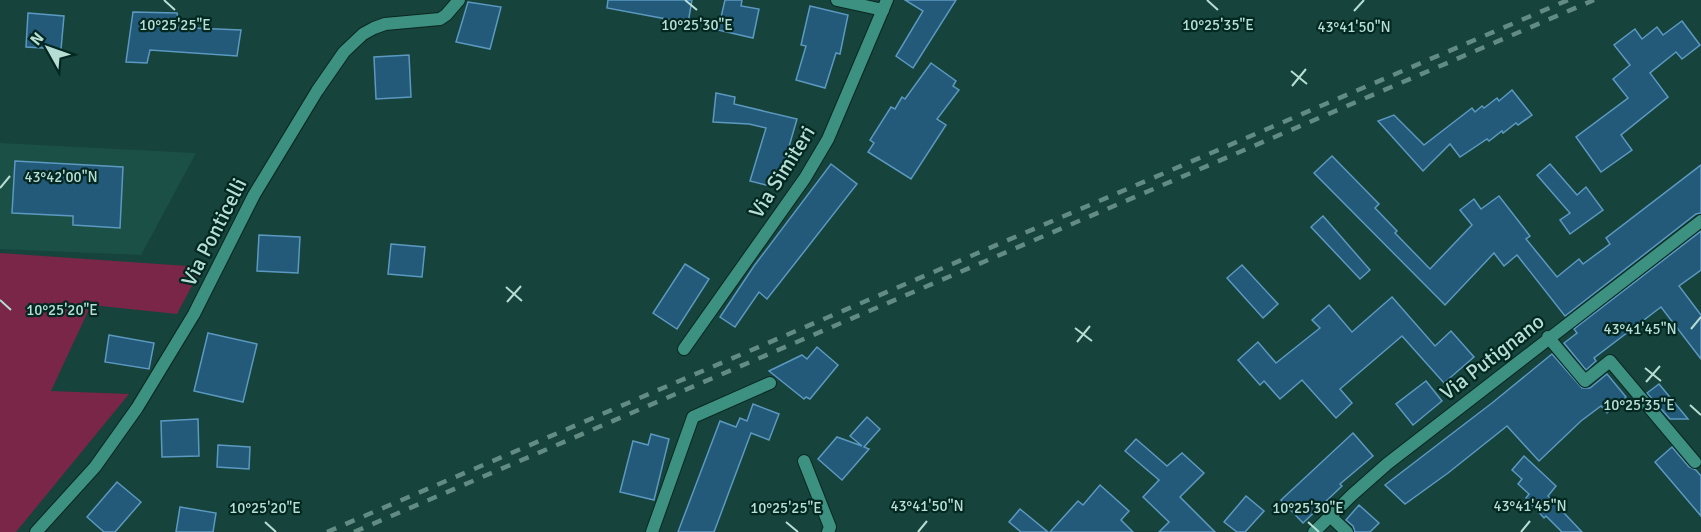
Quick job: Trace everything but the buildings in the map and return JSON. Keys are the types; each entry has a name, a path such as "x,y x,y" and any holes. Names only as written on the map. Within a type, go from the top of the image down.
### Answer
{"street":[{"name":"Via Ponticelli","path":"36,532 95,467 137,408 194,314 254,195 317,91 344,52 363,34 374,28 385,24 440,19 459,0"},
{"path":"837,0 885,5"},
{"name":"Via Simiteri","path":"684,349 806,178 828,139 885,5"},
{"name":"Via Putignano","path":"1314,532 1387,464 1701,220"},
{"path":"1548,337 1585,381 1610,361 1695,462"},
{"path":"652,532 693,417 770,383"},
{"path":"804,461 830,527 828,532"},
{"path":"1330,516 1347,532"}],"shaded area":[{"path":"0,143 196,153 141,255 0,249"},
{"path":"0,253 202,267 177,314 91,305 51,391 129,394 16,532 0,532"}],"railway":[{"path":"327,532 1568,0"},
{"path":"354,532 1594,0"}]}
